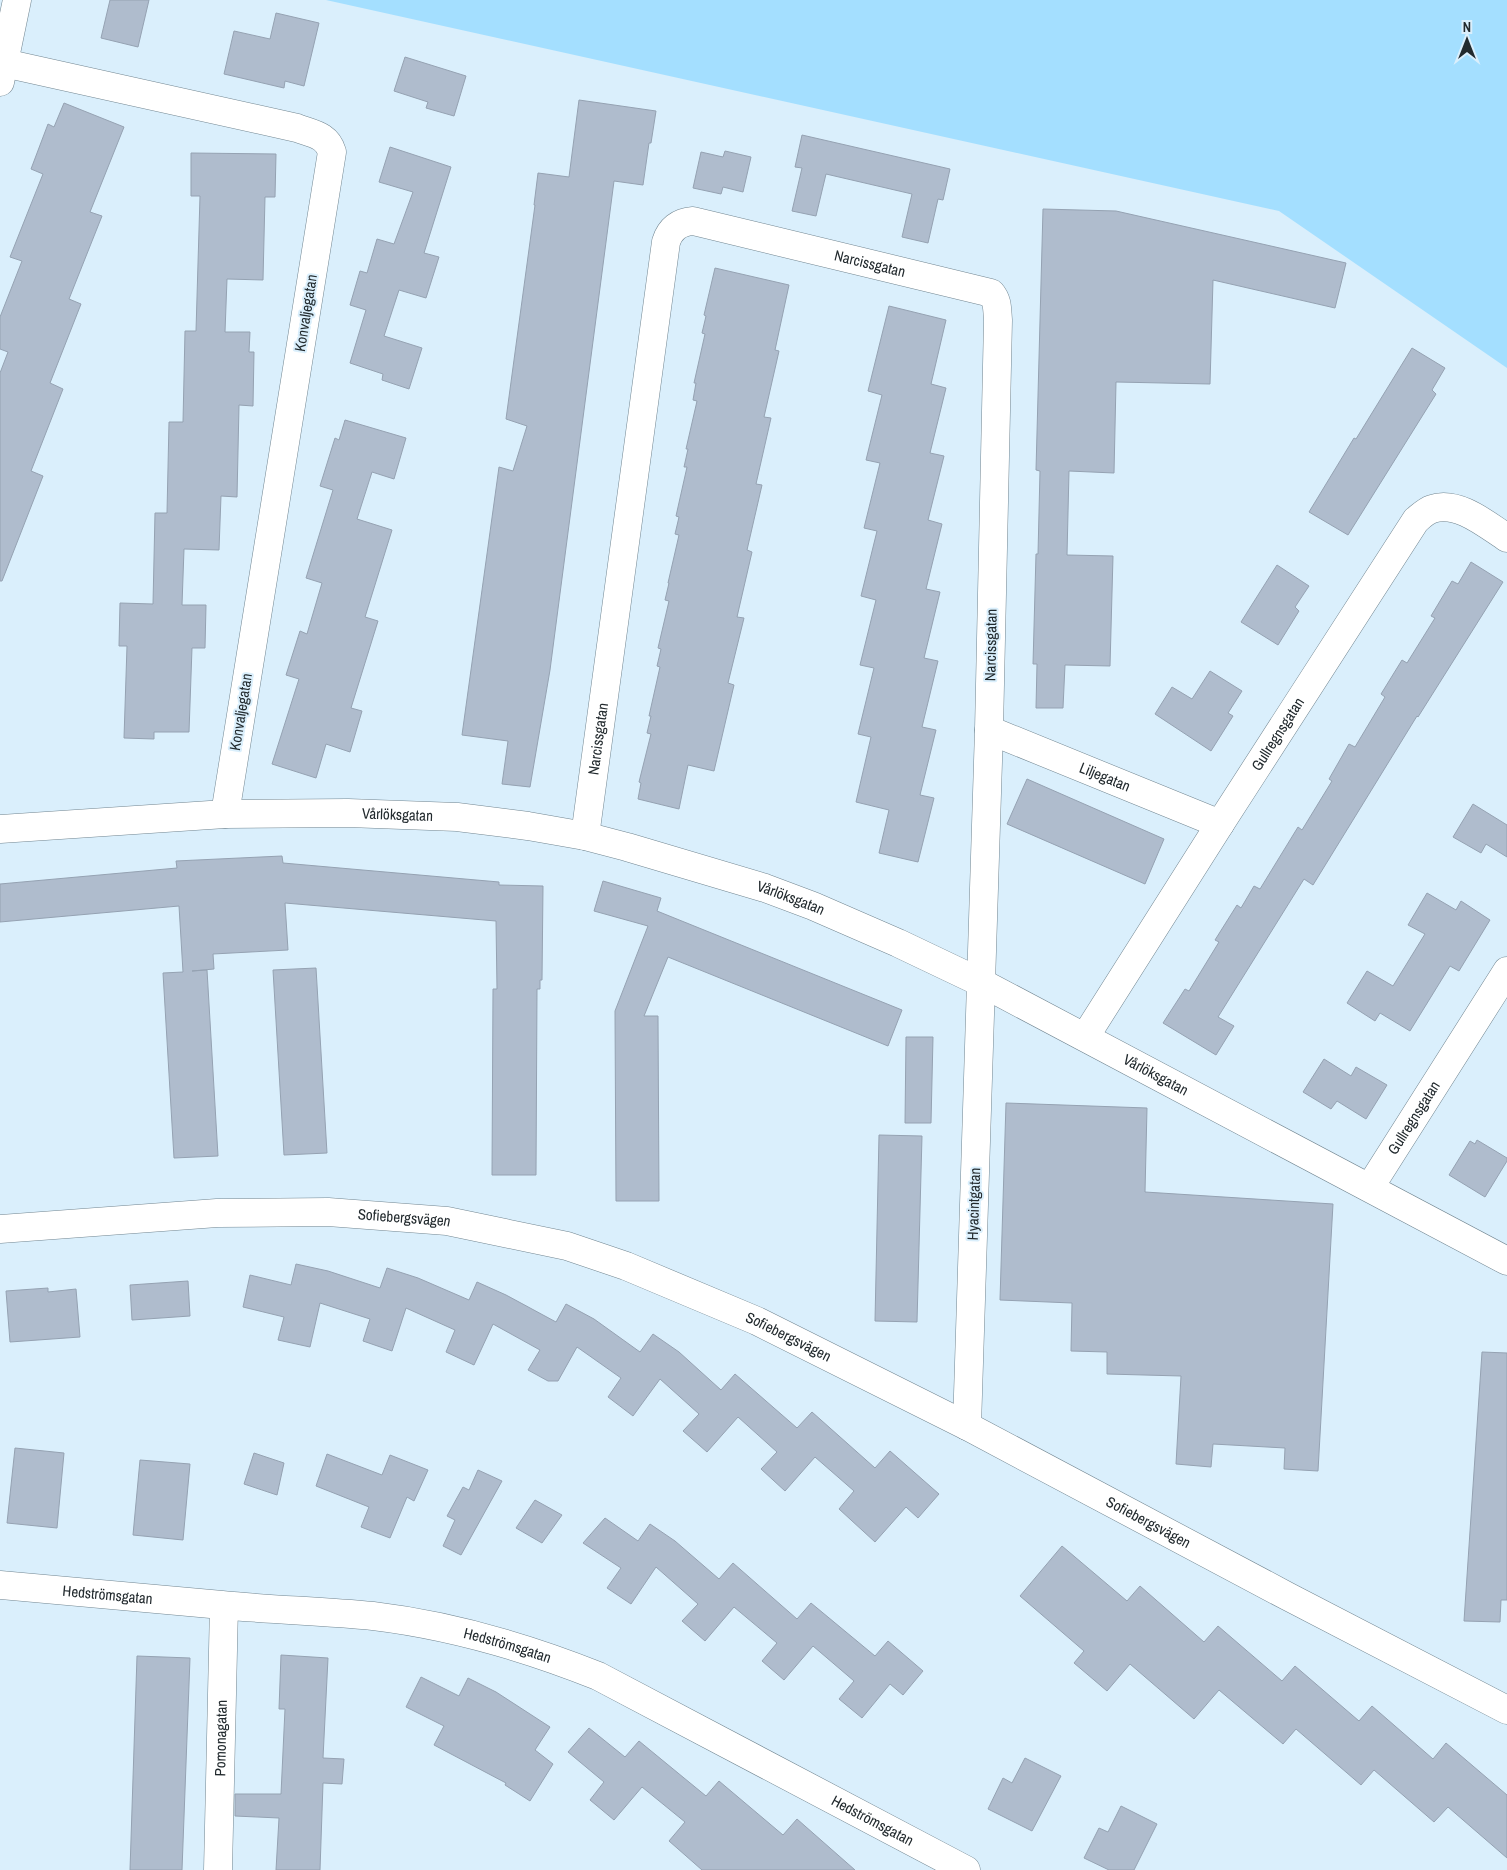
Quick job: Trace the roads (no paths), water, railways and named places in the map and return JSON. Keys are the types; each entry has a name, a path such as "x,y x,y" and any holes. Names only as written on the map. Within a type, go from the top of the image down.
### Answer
{"street":[{"path":"2,73 17,0"},
{"name":"Konvaljegatan","path":"2,73 297,128 323,137 330,144 332,152 225,814"},
{"name":"Narcissgatan","path":"585,836 666,242 673,228 686,221 693,221 986,291 996,298 998,329 982,983"},
{"name":"Gullregnsgatan","path":"1085,1037 1416,520 1433,508 1456,509 1469,514 1507,538"},
{"name":"Liljegatan","path":"989,730 1220,824"},
{"name":"Vårlöksgatan","path":"0,829 225,814 348,812 457,817 528,826 585,836 674,860 765,888 813,906 898,943 982,983 1507,1261"},
{"name":"Gullregnsgatan","path":"1370,1187 1507,971"},
{"name":"Hyacintgatan","path":"967,1426 982,983"},
{"name":"Sofiebergsvägen","path":"0,1229 217,1213 328,1212 448,1220 567,1246 626,1266 757,1321 967,1426 1287,1596 1507,1710"},
{"name":"Hedströmsgatan","path":"0,1585 224,1606 364,1616 410,1622 562,1661 598,1676 966,1870"},
{"name":"Pomonagatan","path":"218,1870 224,1606"}]}
